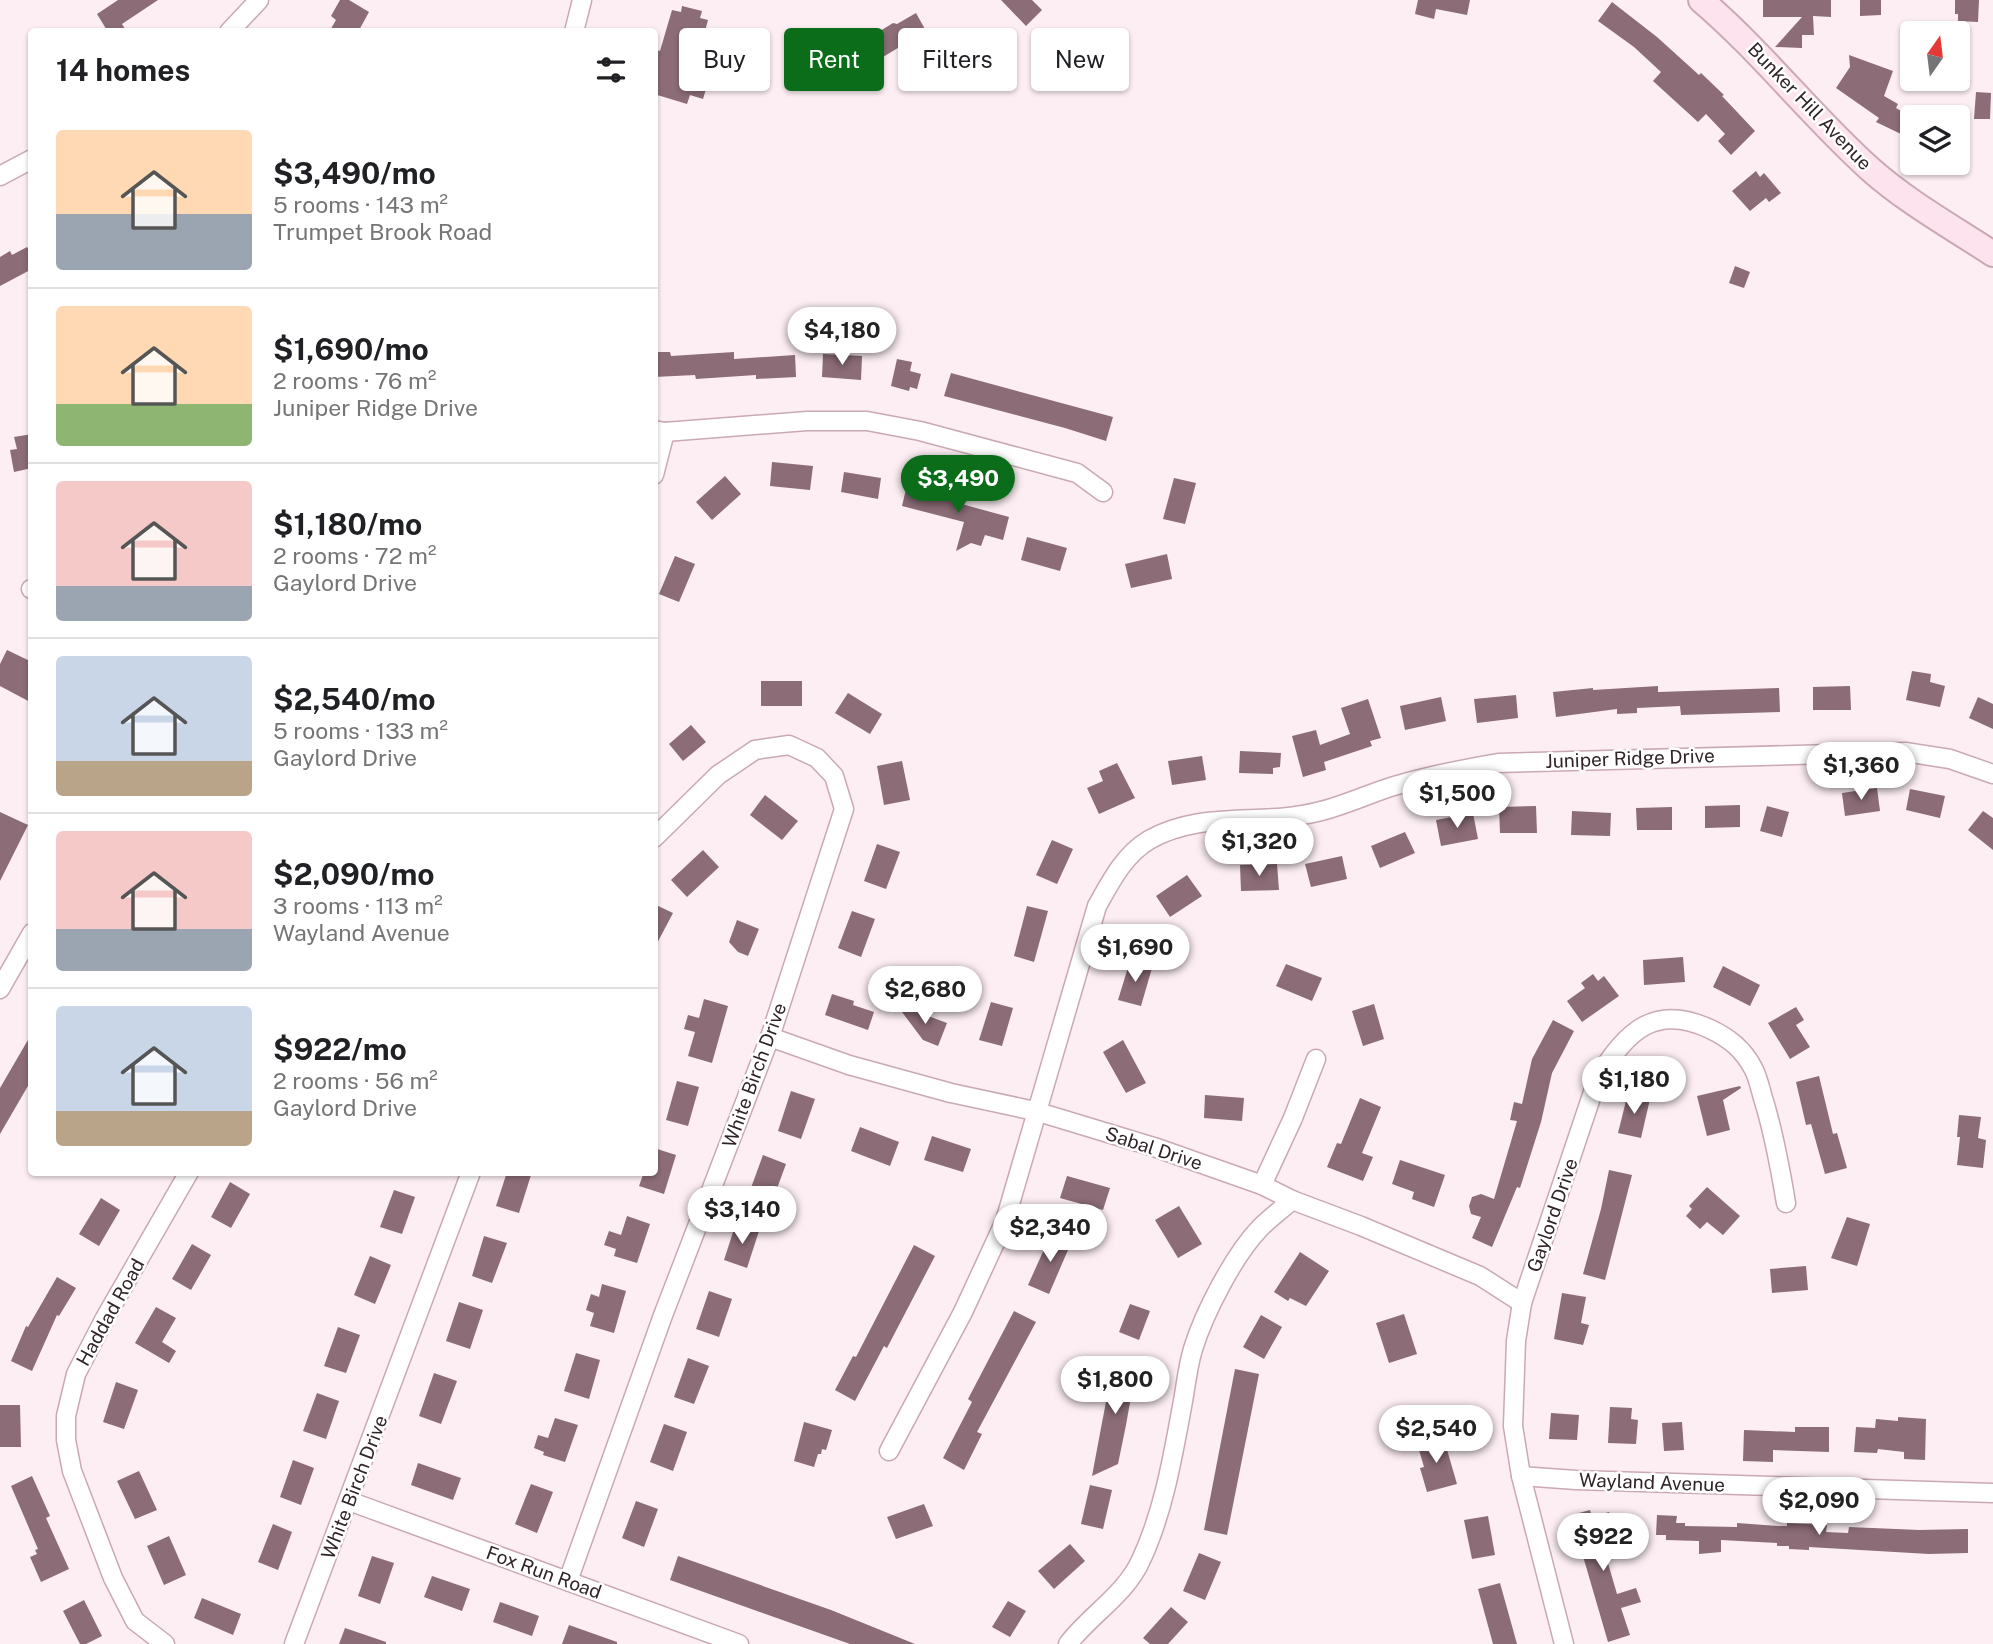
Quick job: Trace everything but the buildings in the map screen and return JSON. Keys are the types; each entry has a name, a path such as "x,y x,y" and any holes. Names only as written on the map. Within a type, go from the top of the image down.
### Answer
{"main road":[{"name":"Bunker Hill Avenue","path":"1701,0 1737,30 1838,138 1873,171 1924,210 1993,254"}],"street":[{"path":"233,28 259,0"},
{"path":"575,28 582,0"},
{"path":"0,176 28,161"},
{"path":"660,431 807,421 867,421 920,431 1077,473 1103,492"},
{"name":"White Birch Drive","path":"568,1581 662,1318 770,1037 844,809 834,776 817,758 789,744 755,750 719,775 658,834"},
{"name":"Juniper Ridge Drive","path":"889,1451 963,1312 1004,1221 1097,906 1120,865 1147,841 1170,830 1196,823 1268,819 1316,812 1456,770 1498,763 1905,752 1950,759 1993,774"},
{"path":"0,989 28,940"},
{"name":"Gaylord Drive","path":"1564,1644 1521,1476 1513,1426 1516,1341 1522,1303 1598,1077 1616,1049 1636,1031 1660,1019 1692,1021 1739,1046 1754,1069 1774,1134 1786,1203"},
{"name":"Sabal Drive","path":"770,1037 849,1065 951,1093 1035,1111 1154,1147 1262,1185 1292,1200 1480,1276 1522,1303"},
{"path":"1262,1185 1317,1059"},
{"name":"Haddad Road","path":"165,1644 135,1621 113,1578 72,1471 66,1440 66,1416 76,1374 187,1176"},
{"name":"White Birch Drive","path":"294,1644 470,1176"},
{"path":"1068,1644 1081,1627 1114,1596 1140,1563 1154,1526 1171,1463 1193,1349 1205,1319 1230,1270 1258,1229 1292,1200"},
{"name":"Wayland Avenue","path":"1521,1476 1993,1493"},
{"name":"Fox Run Road","path":"349,1501 739,1644"}]}
